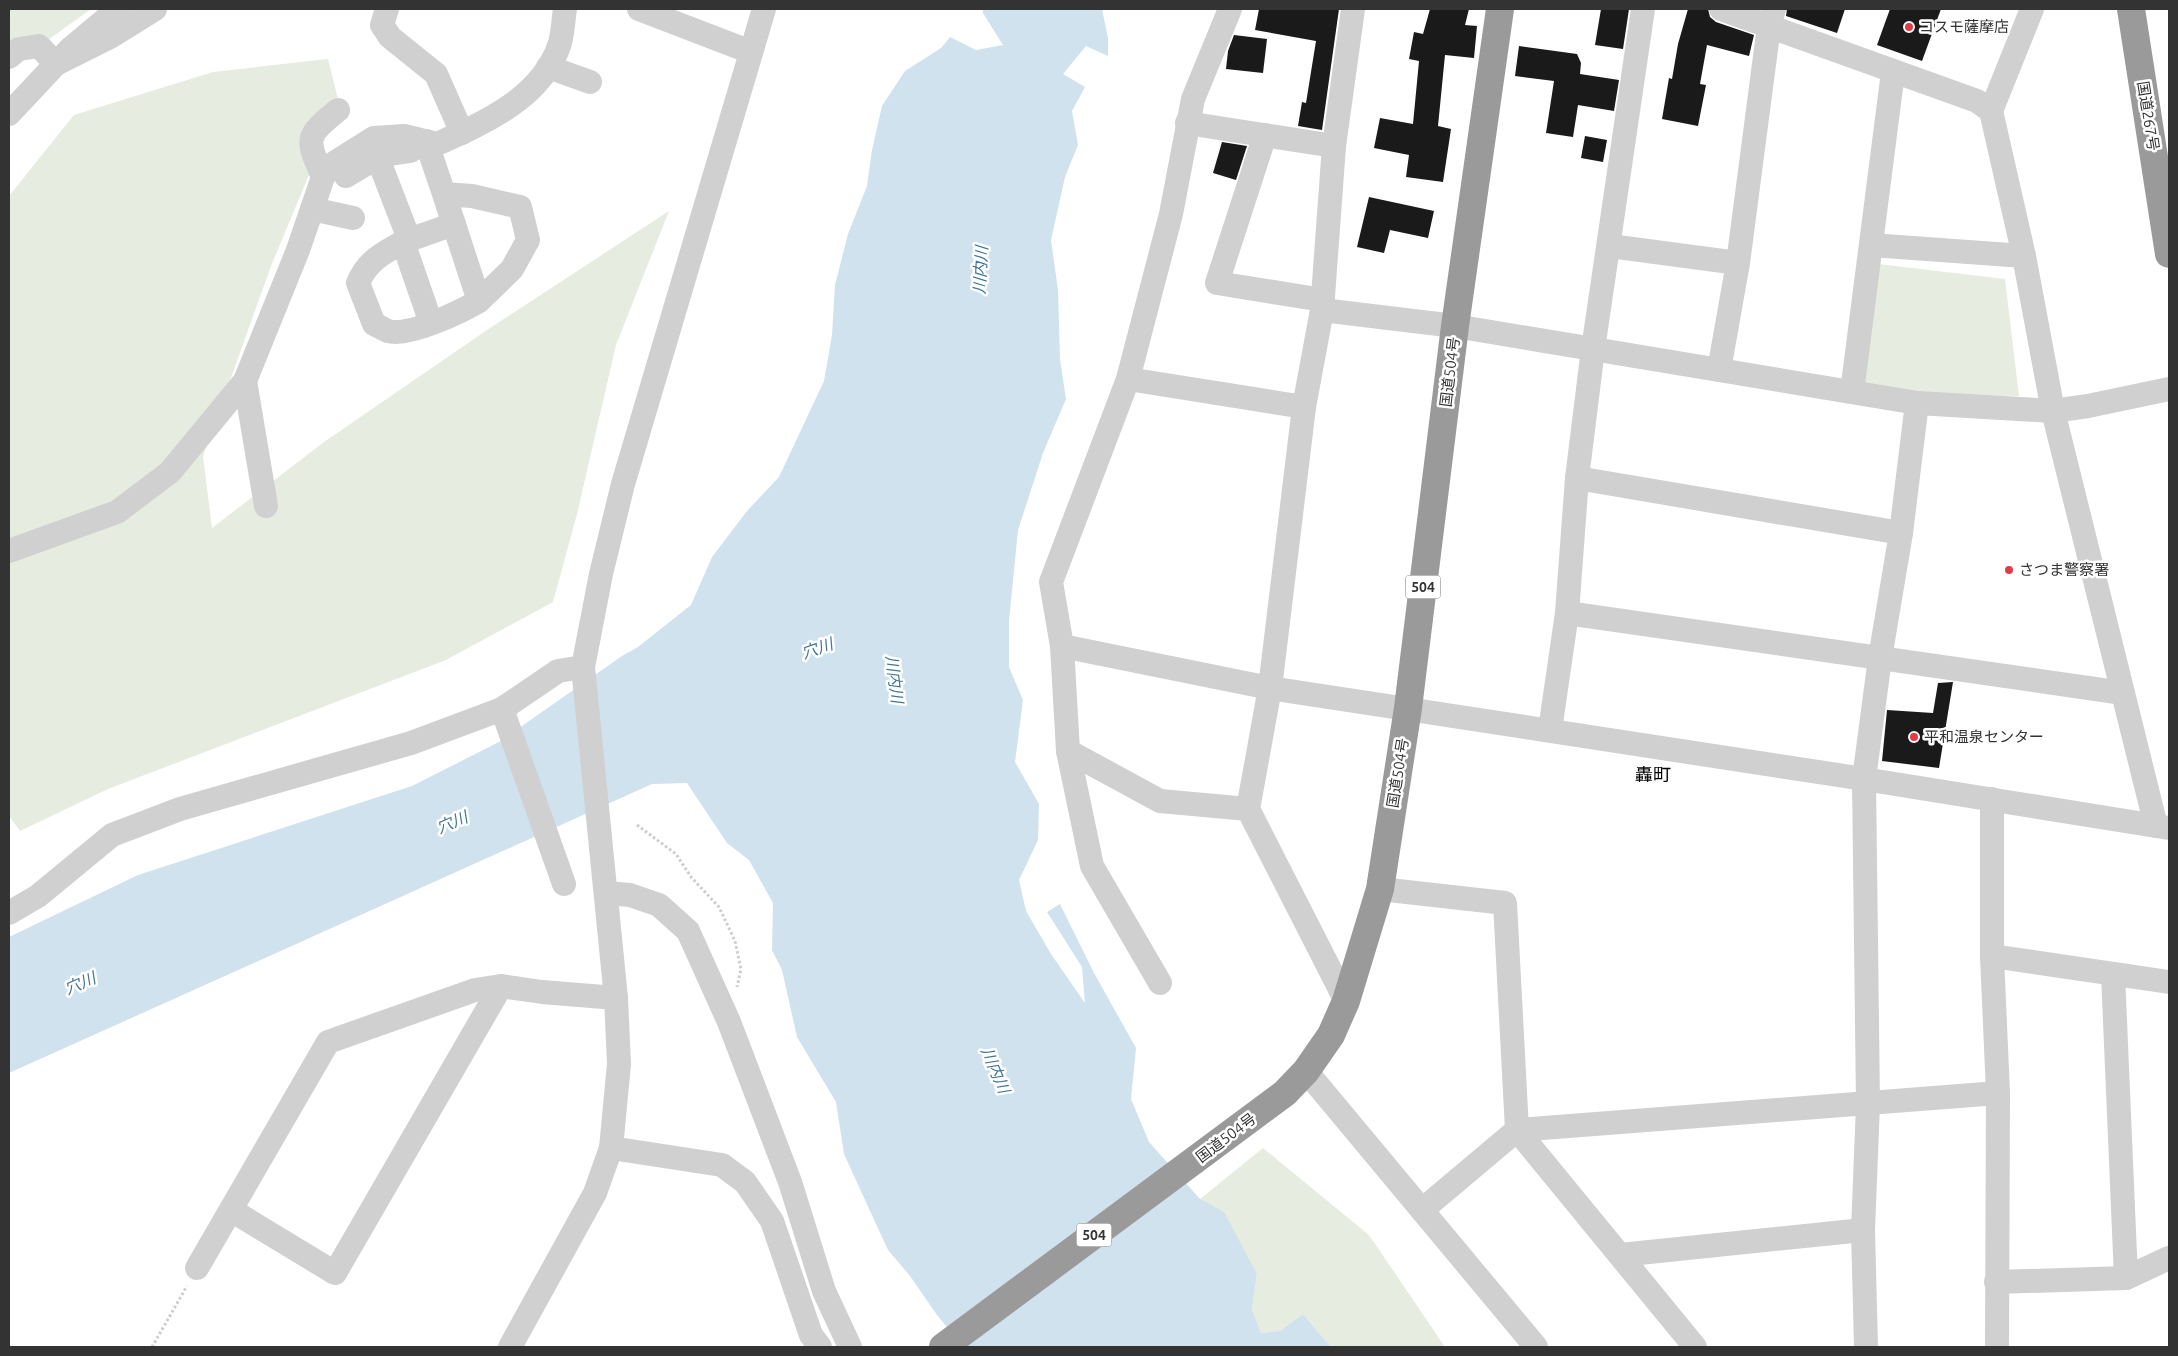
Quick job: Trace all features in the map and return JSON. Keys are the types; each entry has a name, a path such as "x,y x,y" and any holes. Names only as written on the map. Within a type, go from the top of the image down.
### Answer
{"highway":[{"name":"国道504号","path":"943,1347 1285,1093 1306,1071 1331,1035 1346,1001 1380,889 1408,708 1455,326 1500,9"},
{"name":"国道267号","path":"2131,9 2169,254"}],"street":[{"path":"9,114 56,64 118,9"},
{"path":"56,64 110,37 155,9"},
{"path":"387,9 382,25 390,37 436,74 462,133"},
{"path":"9,551 117,512 170,472 245,381 323,177 331,165 374,138 404,136 437,144 462,133 517,101 543,78 559,46 565,9"},
{"path":"639,9 751,52"},
{"path":"510,1347 595,1193 610,1148 619,1064 616,998 583,667 601,574 623,484 764,9"},
{"path":"1160,983 1092,866 1068,751 1062,646 1051,582 1128,379 1171,214 1193,99 1230,9"},
{"path":"1346,1001 1248,809 1270,688 1304,407 1323,305 1334,146 1353,9"},
{"path":"1550,730 1567,613 1577,478 1593,349 1610,246 1643,9"},
{"path":"1721,9 1771,17 1893,72 1977,101 1991,111"},
{"path":"1062,646 1270,688 1550,730 2163,827 2123,693 2053,410 2024,256 1991,111 2032,9"},
{"path":"1719,370 1738,263 1771,17"},
{"path":"9,57 19,48 39,46 56,64"},
{"path":"548,67 590,82"},
{"path":"1852,392 1893,72"},
{"path":"323,177 313,154 311,141 316,128 338,110"},
{"path":"1187,123 1334,146"},
{"path":"1265,135 1217,283 1323,305 1917,403 2053,410 2088,406 2169,389"},
{"path":"346,176 366,164 379,161 390,154 410,151 426,141"},
{"path":"426,141 479,301"},
{"path":"379,161 431,323"},
{"path":"444,194 472,196 520,208 528,240 512,269 479,301 455,315 404,332 388,331 374,324 358,283 363,272 376,256 406,241 454,224"},
{"path":"312,209 353,218"},
{"path":"1871,245 2024,256"},
{"path":"1610,246 1738,263"},
{"path":"1128,379 1304,407"},
{"path":"245,381 266,506"},
{"path":"1866,1347 1863,1230 1868,1104 1864,779 1880,658 1901,532 1917,403"},
{"path":"1577,478 1901,532"},
{"path":"1567,613 2123,693"},
{"path":"9,913 38,896 112,835 180,809 505,716 558,671 583,667"},
{"path":"505,716 564,884"},
{"path":"1068,751 1160,801 1248,809"},
{"path":"1992,799 1992,956 1998,1093 1997,1347"},
{"path":"1380,889 1506,903 1517,1130 1695,1347"},
{"path":"606,893 630,895 659,905 688,931 729,1022 790,1182 824,1291 850,1347"},
{"path":"1992,956 2169,982"},
{"path":"2113,974 2126,1278"},
{"path":"197,1268 328,1042 475,990 501,986 542,992 616,998"},
{"path":"231,1210 335,1273 501,986"},
{"path":"1306,1071 1536,1347"},
{"path":"1422,1210 1517,1130 1998,1093"},
{"path":"610,1148 722,1165 745,1182 772,1221 812,1335 820,1347"},
{"path":"1620,1255 1863,1230"},
{"path":"1996,1282 2126,1278 2169,1258"}],"path":[{"path":"637,825 676,854 691,877 719,907 732,932 741,969 729,1022"},
{"path":"152,1347 197,1268"}],"shaded area":[{"path":"9,9 91,9 9,68"},
{"path":"328,59 339,103 271,266 203,456 212,528 324,442 487,330 669,211 616,345 577,514 553,602 446,660 108,789 20,831 9,816 9,196 74,115 213,72"},
{"path":"1878,264 2005,279 2019,396 1914,395 1862,383"},
{"path":"1263,1148 1369,1235 1445,1347 1331,1347 1303,1314 1280,1331 1261,1333 1252,1309 1257,1274 1200,1199"}],"water":[{"path":"983,9 1102,9 1108,38 1108,56 1086,46 1063,74 1085,87 1072,111 1078,145 1065,177 1051,240 1058,290 1060,359 1066,399 1043,453 1018,530 1009,621 1009,667 1023,700 1015,762 1039,804 1038,840 1019,880 1026,911 1051,954 1085,1003 1082,967 1047,912 1060,904 1094,973 1136,1048 1131,1099 1149,1142 1200,1199 1224,1212 1257,1274 1252,1309 1261,1333 1280,1331 1303,1314 1331,1347 963,1347 937,1315 910,1276 888,1250 844,1154 836,1102 797,1037 782,970 772,950 773,903 749,860 727,843 687,783 652,784 9,1073 9,937 138,875 412,786 499,742 622,656 638,647 691,605 712,557 747,511 779,477 824,381 832,335 835,285 848,234 867,186 872,150 882,106 905,71 941,48 950,37 976,50 1003,45 983,13"}],"building":[{"path":"1259,9 1339,9 1322,130 1298,126 1302,102 1306,103 1316,41 1255,30"},
{"path":"1430,9 1469,9 1465,25 1477,26 1474,58 1445,55 1438,126 1451,129 1443,182 1406,177 1409,155 1374,148 1380,118 1413,124 1419,61 1409,59 1414,32 1423,34"},
{"path":"1601,9 1629,9 1623,49 1595,45"},
{"path":"1688,9 1708,9 1710,17 1716,22 1754,35 1749,56 1707,45 1700,84 1706,85 1698,126 1662,119 1669,78 1672,79 1678,44"},
{"path":"1787,9 1845,9 1837,33 1786,16"},
{"name":"コスモ薩摩店","path":"1890,9 1941,9 1922,61 1877,45"},
{"path":"1234,35 1267,39 1263,73 1226,69 1228,51"},
{"path":"1519,46 1577,54 1581,63 1580,74 1619,80 1614,111 1578,105 1573,137 1546,133 1554,81 1515,76"},
{"path":"1585,136 1607,140 1603,162 1581,158"},
{"path":"1222,142 1247,146 1236,180 1213,173"},
{"path":"1369,197 1434,211 1428,238 1390,230 1384,253 1357,247"},
{"name":"平和温泉センター","path":"1953,682 1939,768 1882,761 1887,710 1933,713 1938,683"}],"place":[{"name":"コスモ薩摩店","path":"1909,27"},
{"name":"さつま警察署","path":"2009,570"},
{"name":"平和温泉センター","path":"1914,737"}],"district":[{"name":"轟町","path":"1653,775"}],"water label":[{"name":"川内川","path":"980,270"},
{"name":"穴川","path":"817,648"},
{"name":"川内川","path":"895,679"},
{"name":"穴川","path":"452,822"},
{"name":"穴川","path":"80,983"},
{"name":"川内川","path":"996,1070"}]}
